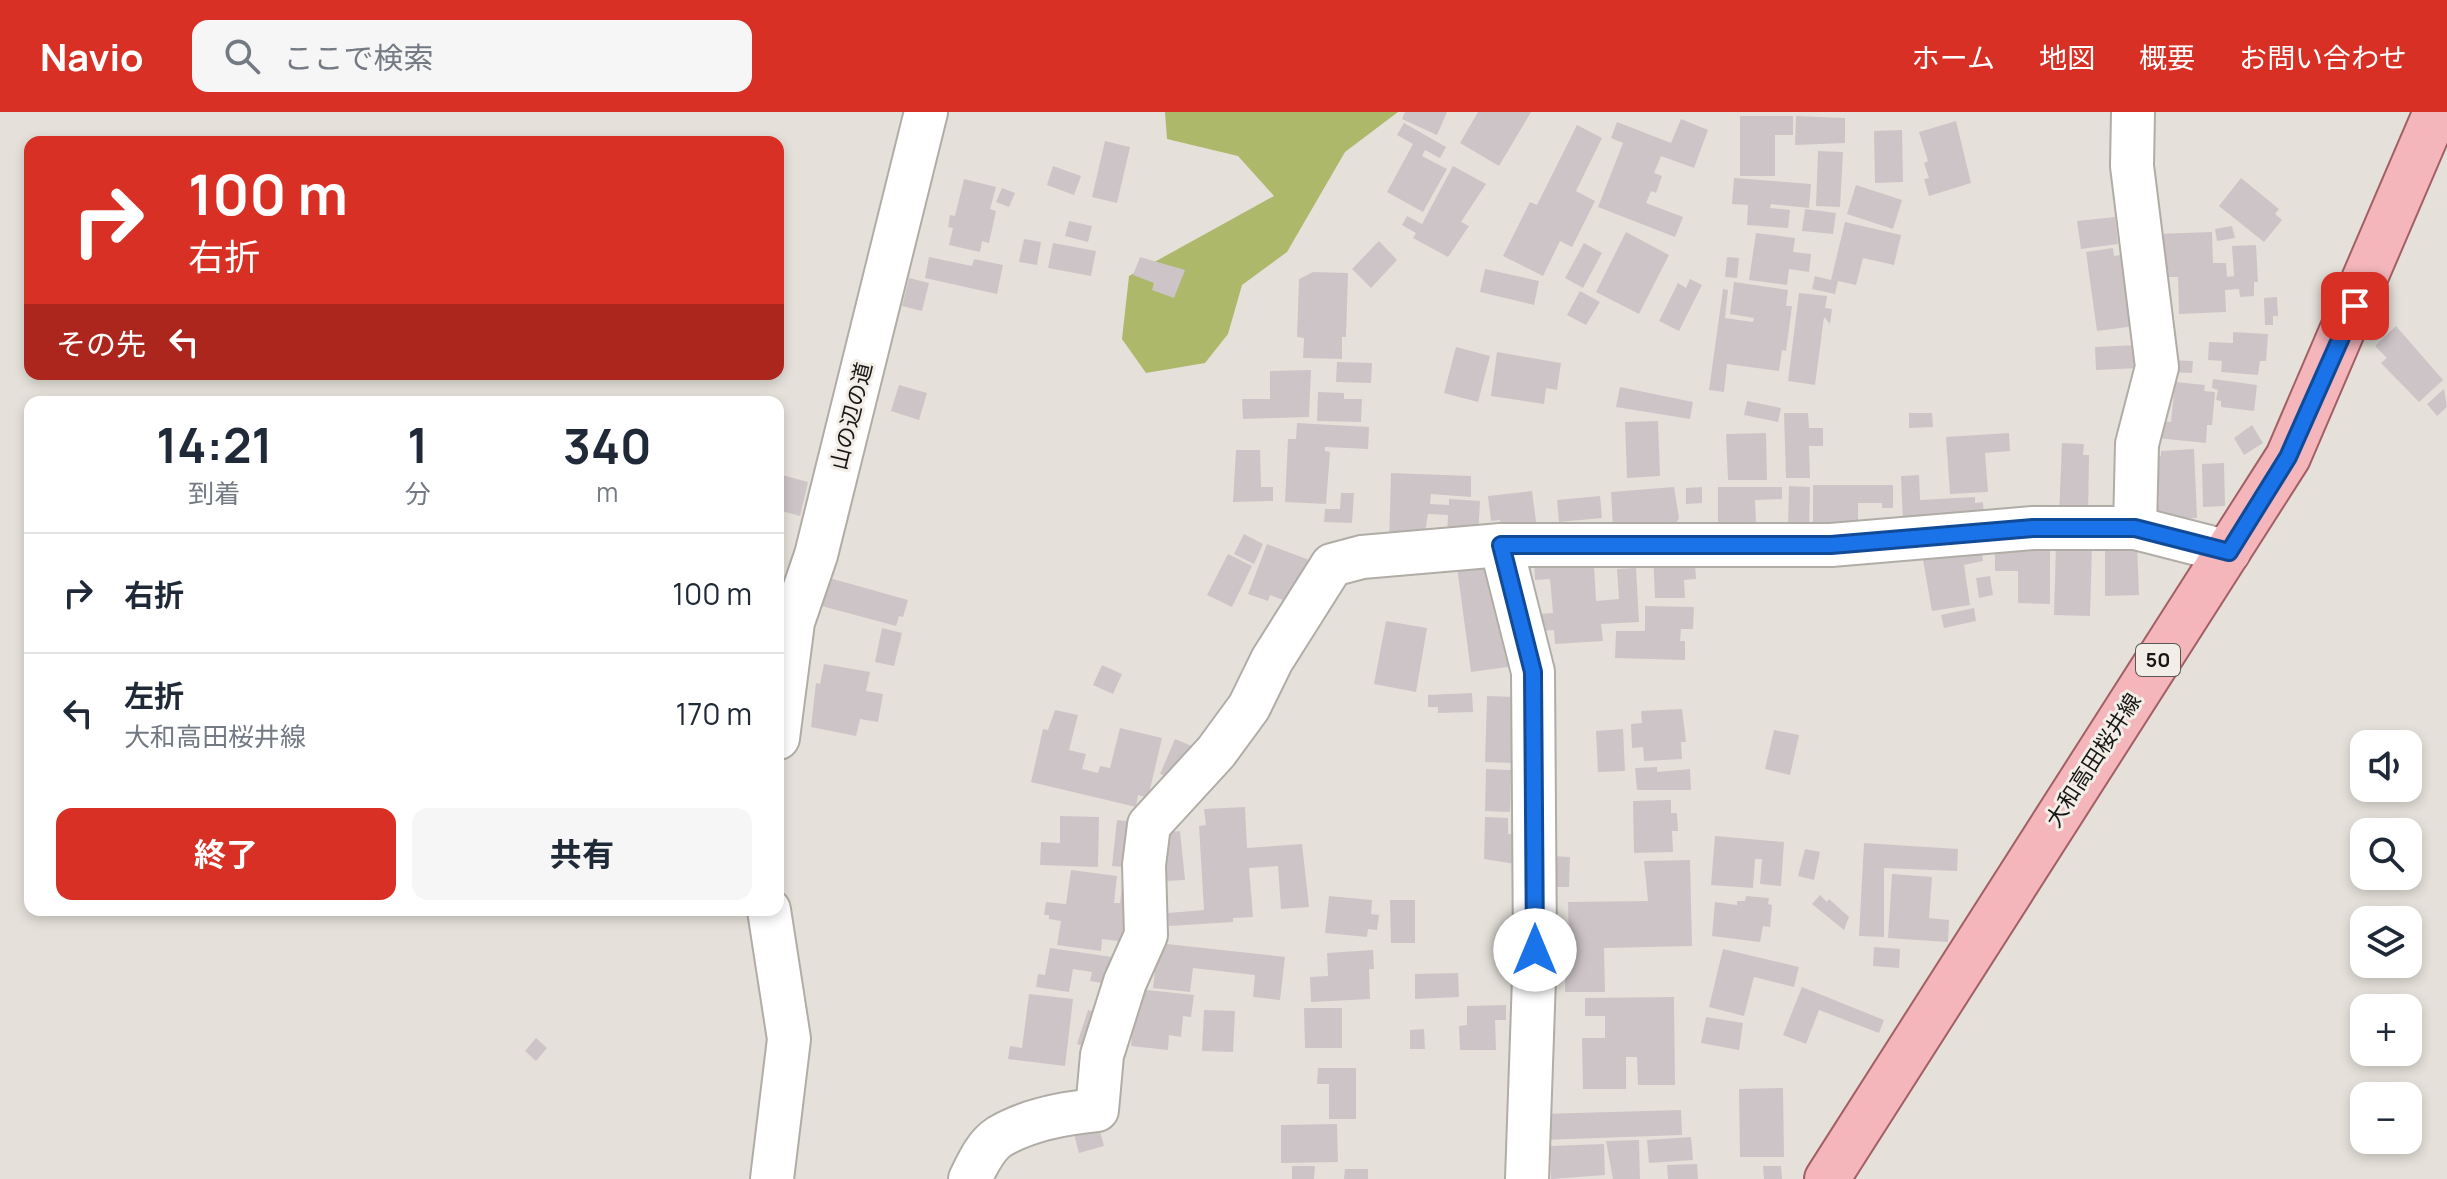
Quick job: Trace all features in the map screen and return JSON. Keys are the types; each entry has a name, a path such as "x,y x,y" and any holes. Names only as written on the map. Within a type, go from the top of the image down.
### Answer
{"main road":[{"name":"大和高田桜井線","path":"1827,1179 2288,457 2436,112"}],"street":[{"name":"山の辺の道","path":"784,691 793,622 816,555 926,112"},
{"path":"2133,112 2132,166 2157,367 2137,444 2135,528"},
{"path":"970,1179 981,1157 997,1138 1062,1114 1097,1110 1102,1055 1125,982 1146,935 1144,865 1149,825 1216,752 1249,707 1272,660 1332,565 1362,557 1501,545 1831,545 2033,528 2135,528 2229,552"},
{"path":"1501,545 1533,672 1535,950 1527,1179"},
{"path":"770,916 789,1039 772,1179"}],"green space":[{"path":"1165,112 1398,112 1345,152 1287,252 1242,285 1228,334 1205,363 1146,373 1122,339 1129,276 1274,196 1238,156 1167,139"}],"building":[{"path":"1405,112 1447,112 1437,135 1402,119"},
{"path":"1478,112 1531,112 1499,166 1460,143"},
{"path":"1740,116 1793,116 1793,135 1775,135 1775,176 1740,176"},
{"path":"1796,116 1845,118 1845,143 1795,145"},
{"path":"1681,119 1708,130 1694,168 1661,156 1654,173 1662,176 1656,193 1651,191 1646,203 1683,217 1675,237 1598,207 1623,143 1611,138 1617,122 1671,143"},
{"path":"1956,121 1971,183 1929,196 1924,179 1929,178 1924,163 1928,161 1919,132"},
{"path":"1404,123 1446,147 1440,158 1425,150 1422,156 1447,169 1423,212 1387,192 1413,144 1397,135"},
{"path":"1577,125 1602,138 1576,191 1595,201 1572,247 1560,241 1543,276 1503,256 1530,202 1537,205"},
{"path":"1902,130 1903,182 1875,183 1874,131"},
{"path":"1105,141 1130,147 1117,203 1092,197"},
{"path":"1818,151 1843,152 1840,207 1816,206"},
{"path":"1053,166 1081,176 1074,195 1047,185"},
{"path":"1453,166 1486,184 1461,222 1469,226 1448,257 1413,238 1416,233 1402,225 1407,216 1422,224"},
{"path":"1734,178 1811,184 1809,208 1771,204 1770,208 1790,210 1788,228 1747,225 1748,205 1732,204"},
{"path":"2241,178 2279,209 2275,214 2282,220 2264,242 2219,206"},
{"path":"964,179 996,187 990,209 996,211 989,243 982,241 980,252 949,245 953,228 948,227 950,215 955,216"},
{"path":"1856,185 1902,200 1893,229 1847,214"},
{"path":"1002,188 1015,193 1009,207 996,202"},
{"path":"1805,209 1836,213 1833,234 1802,231"},
{"path":"2115,217 2118,244 2081,249 2077,221"},
{"path":"1069,221 1092,226 1088,242 1065,236"},
{"path":"1845,222 1901,235 1894,265 1863,258 1856,285 1838,281 1835,294 1812,289 1815,276 1831,280"},
{"path":"2232,226 2235,238 2217,241 2215,229"},
{"path":"1626,232 1669,255 1639,314 1596,292"},
{"path":"2212,232 2213,263 2226,263 2227,277 2234,276 2232,246 2256,245 2258,282 2254,282 2254,296 2240,297 2239,289 2225,290 2226,312 2179,314 2178,277 2169,277 2170,299 2162,299 2156,234"},
{"path":"1756,233 1795,238 1793,252 1811,254 1809,272 1789,269 1787,285 1749,280"},
{"path":"1024,239 1041,242 1037,265 1019,262"},
{"path":"1379,241 1397,260 1371,288 1352,269"},
{"path":"1053,243 1096,251 1091,276 1048,268"},
{"path":"1584,243 1602,253 1583,288 1565,278"},
{"path":"2113,248 2114,256 2126,254 2135,326 2097,331 2086,252"},
{"path":"929,257 972,266 974,259 1003,265 997,294 925,278"},
{"path":"1140,257 1185,270 1174,298 1152,290 1154,283 1133,275"},
{"path":"1727,257 1739,258 1737,278 1725,277"},
{"path":"1485,269 1539,281 1534,305 1480,292"},
{"path":"1313,272 1348,273 1346,337 1342,337 1342,359 1303,358 1304,338 1297,337 1299,279"},
{"path":"909,278 929,283 922,311 902,306"},
{"path":"1690,279 1702,285 1679,331 1659,321 1678,283 1686,288"},
{"path":"1734,282 1788,290 1786,306 1792,306 1786,351 1782,350 1779,371 1727,364 1724,392 1709,390 1723,289 1728,290 1725,318 1753,322 1754,318 1730,314"},
{"path":"1580,291 1600,302 1586,325 1567,315"},
{"path":"1799,293 1827,296 1825,308 1832,309 1830,324 1824,317 1815,385 1788,381"},
{"path":"2277,297 2278,316 2273,316 2273,325 2265,325 2264,298"},
{"path":"2396,326 2443,380 2419,402 2381,363 2387,358 2375,346"},
{"path":"2233,332 2268,334 2266,361 2260,361 2258,375 2221,372 2222,361 2208,360 2209,342 2233,343"},
{"path":"2139,345 2139,368 2096,370 2095,347"},
{"path":"1456,347 1490,356 1478,402 1444,393"},
{"path":"1497,352 1561,363 1557,390 1546,388 1544,404 1491,396"},
{"path":"2169,360 2193,361 2192,373 2168,372"},
{"path":"1337,362 1372,363 1371,383 1336,382"},
{"path":"1311,370 1309,417 1243,419 1242,399 1270,399 1270,371"},
{"path":"2213,379 2257,385 2254,411 2221,407 2221,401 2216,400 2218,390 2212,388"},
{"path":"2175,382 2205,385 2204,391 2215,392 2212,425 2207,425 2206,443 2157,438 2158,421 2171,422"},
{"path":"899,385 927,393 919,420 891,411"},
{"path":"1620,387 1693,402 1690,419 1616,407"},
{"path":"2444,389 2447,407 2437,416 2427,404"},
{"path":"1318,392 1344,393 1344,399 1362,399 1361,422 1317,421"},
{"path":"1747,401 1781,408 1778,422 1744,415"},
{"path":"1784,413 1808,413 1809,428 1823,428 1823,446 1809,446 1810,478 1786,478"},
{"path":"1909,413 1932,413 1933,427 1909,428"},
{"path":"1658,421 1660,476 1627,478 1625,422"},
{"path":"1297,423 1369,427 1368,449 1325,447 1325,451 1330,452 1326,504 1285,502 1288,439 1296,439"},
{"path":"2252,425 2263,443 2244,455 2234,438"},
{"path":"1766,433 1767,480 1728,480 1726,434"},
{"path":"2009,433 2010,451 1985,453 1988,492 1950,494 1946,437"},
{"path":"2062,443 2084,444 2083,455 2089,455 2088,518 2059,517"},
{"path":"2194,449 2197,518 2155,520 2154,503 2159,503 2157,456 2161,456 2161,451"},
{"path":"1236,450 1260,450 1261,487 1273,487 1273,501 1233,502"},
{"path":"2224,463 2225,506 2203,507 2202,464"},
{"path":"1391,473 1471,476 1471,497 1431,494 1430,504 1449,505 1449,499 1480,501 1478,538 1447,537 1448,515 1428,514 1423,545 1389,544"},
{"path":"1919,475 1920,500 1975,497 1975,503 1983,502 1984,519 1903,523 1901,476"},
{"path":"784,476 808,482 800,516 784,512"},
{"path":"1813,485 1893,485 1893,508 1882,508 1882,503 1858,503 1858,529 1813,528"},
{"path":"1789,486 1810,487 1809,528 1788,528"},
{"path":"1674,487 1679,518 1676,523 1613,527 1611,492"},
{"path":"1702,487 1702,503 1686,504 1686,488"},
{"path":"1718,487 1782,487 1782,499 1755,500 1756,526 1718,526"},
{"path":"1532,491 1537,529 1502,533 1500,520 1491,521 1488,496"},
{"path":"1341,493 1354,493 1352,523 1324,522 1325,509 1340,509"},
{"path":"1600,496 1602,518 1559,522 1557,500"},
{"path":"1244,534 1263,544 1254,564 1234,554"},
{"path":"1995,541 2050,541 2050,604 2018,603 2018,571 1995,571"},
{"path":"1267,544 1312,561 1303,586 1295,583 1288,602 1270,595 1268,601 1248,594"},
{"path":"1981,544 1983,561 1964,565 1970,605 1932,611 1922,554"},
{"path":"2056,544 2092,545 2090,616 2054,615"},
{"path":"2105,545 2137,545 2139,595 2105,596"},
{"path":"1694,550 1696,579 1684,580 1685,598 1655,598 1653,552"},
{"path":"1228,554 1252,566 1232,607 1207,595"},
{"path":"1534,560 1632,564 1594,566 1596,601 1619,599 1617,569 1636,568 1639,622 1601,624 1603,641 1555,644 1554,630 1537,631 1536,614 1553,613 1550,579 1535,580"},
{"path":"1493,563 1514,666 1471,672 1457,567"},
{"path":"1990,576 1993,595 1979,598 1976,578"},
{"path":"826,577 908,600 903,617 899,616 896,626 818,605"},
{"path":"1645,606 1694,607 1693,629 1681,629 1680,641 1685,641 1685,660 1615,658 1616,631 1645,631"},
{"path":"1974,608 1976,621 1944,628 1941,615"},
{"path":"1386,621 1427,628 1416,692 1374,684"},
{"path":"882,628 902,633 894,666 875,662"},
{"path":"824,664 870,672 866,691 883,694 878,722 860,719 856,736 811,727 816,683 820,684"},
{"path":"1102,665 1122,674 1113,694 1093,685"},
{"path":"1472,693 1473,712 1438,713 1438,707 1428,707 1428,695"},
{"path":"1487,696 1516,697 1513,763 1485,762"},
{"path":"1682,709 1686,742 1681,742 1682,759 1644,761 1643,747 1632,748 1631,724 1642,723 1641,711"},
{"path":"1055,710 1078,715 1069,750 1086,754 1082,769 1098,773 1100,766 1110,768 1120,728 1162,738 1148,798 1138,795 1136,807 1031,782 1043,729 1048,730"},
{"path":"1623,729 1625,771 1598,772 1596,731"},
{"path":"1774,730 1799,735 1790,775 1765,769"},
{"path":"1175,739 1192,746 1177,781 1160,774"},
{"path":"1657,767 1657,772 1690,769 1691,790 1637,790 1635,768"},
{"path":"1486,769 1511,770 1510,812 1485,811"},
{"path":"1671,800 1671,813 1677,813 1678,831 1672,831 1673,852 1634,853 1633,801"},
{"path":"1245,807 1247,848 1302,844 1309,907 1281,909 1278,866 1249,868 1253,917 1233,918 1233,922 1169,926 1168,913 1204,910 1199,826 1206,825 1204,809"},
{"path":"1060,816 1099,817 1098,867 1040,865 1041,842 1060,843"},
{"path":"1485,817 1508,818 1508,834 1524,834 1522,865 1484,859"},
{"path":"1117,820 1139,823 1134,868 1112,866"},
{"path":"1180,831 1185,880 1165,881 1160,833"},
{"path":"1715,836 1784,842 1781,886 1760,884 1762,859 1755,859 1753,888 1711,885"},
{"path":"1864,843 1958,849 1957,871 1884,868 1884,937 1859,936"},
{"path":"1805,849 1820,852 1814,880 1798,876"},
{"path":"1551,856 1570,857 1569,887 1551,887"},
{"path":"1690,860 1692,946 1604,948 1605,992 1565,992 1565,973 1557,973 1556,941 1569,941 1568,902 1648,901 1644,861"},
{"path":"1071,870 1117,876 1114,903 1120,903 1124,870 1126,942 1102,939 1101,951 1057,945 1061,921 1044,915 1046,902 1066,904"},
{"path":"1892,874 1932,877 1929,918 1949,920 1948,942 1888,938"},
{"path":"1820,895 1849,917 1844,930 1812,904"},
{"path":"1329,896 1372,900 1371,914 1379,915 1377,930 1368,929 1367,937 1325,933"},
{"path":"1746,896 1769,898 1768,904 1772,905 1770,927 1763,926 1760,942 1712,936 1715,902 1737,905 1737,901 1745,901"},
{"path":"1390,900 1415,900 1415,943 1391,943"},
{"path":"1158,943 1285,957 1280,1000 1253,997 1255,975 1193,968 1190,992 1153,988"},
{"path":"1874,947 1900,949 1899,968 1873,966"},
{"path":"1050,948 1119,958 1115,985 1090,981 1092,972 1073,969 1069,992 1036,987 1038,974 1045,975"},
{"path":"1723,949 1799,967 1794,987 1754,977 1744,1016 1709,1007"},
{"path":"1373,950 1374,969 1369,969 1370,999 1311,1002 1310,977 1328,976 1327,953"},
{"path":"1458,973 1459,997 1415,999 1415,974"},
{"path":"1802,987 1884,1020 1879,1033 1819,1010 1806,1044 1783,1035"},
{"path":"1137,989 1194,995 1191,1017 1183,1016 1181,1037 1169,1035 1168,1050 1131,1046"},
{"path":"1029,994 1073,999 1065,1066 1008,1059 1010,1046 1022,1048"},
{"path":"1097,996 1107,999 1092,1049 1077,1044 1088,1010 1092,1011"},
{"path":"1674,997 1675,1085 1638,1085 1637,1057 1626,1057 1626,1089 1583,1089 1582,1038 1605,1038 1605,1016 1585,1016 1585,998"},
{"path":"1506,1005 1506,1020 1495,1020 1496,1050 1460,1050 1459,1026 1467,1025 1467,1006"},
{"path":"1304,1008 1342,1008 1342,1048 1305,1048"},
{"path":"1204,1010 1235,1011 1233,1052 1202,1051"},
{"path":"1706,1017 1743,1023 1739,1050 1701,1043"},
{"path":"1424,1029 1425,1049 1410,1049 1410,1030"},
{"path":"536,1038 547,1048 536,1061 525,1051"},
{"path":"1318,1068 1356,1068 1356,1119 1329,1119 1329,1084 1317,1084"},
{"path":"1783,1088 1784,1157 1740,1157 1739,1089"},
{"path":"1681,1110 1682,1135 1542,1140 1541,1114"},
{"path":"1337,1124 1338,1162 1281,1163 1281,1125"},
{"path":"1099,1128 1104,1146 1079,1153 1073,1130"},
{"path":"1691,1137 1693,1160 1649,1163 1647,1140"},
{"path":"1639,1140 1640,1179 1613,1179 1606,1141"},
{"path":"1604,1144 1605,1175 1551,1179 1550,1146"},
{"path":"1697,1164 1698,1179 1668,1179 1667,1165"},
{"path":"1292,1166 1315,1166 1314,1179 1292,1179"},
{"path":"1763,1166 1781,1166 1782,1179 1764,1179"},
{"path":"1345,1169 1368,1169 1368,1179 1344,1179"}],"route":[{"path":"1535,950 1533,672 1501,545 1831,545 2033,528 2135,528 2229,552 2288,457 2355,306"}]}
